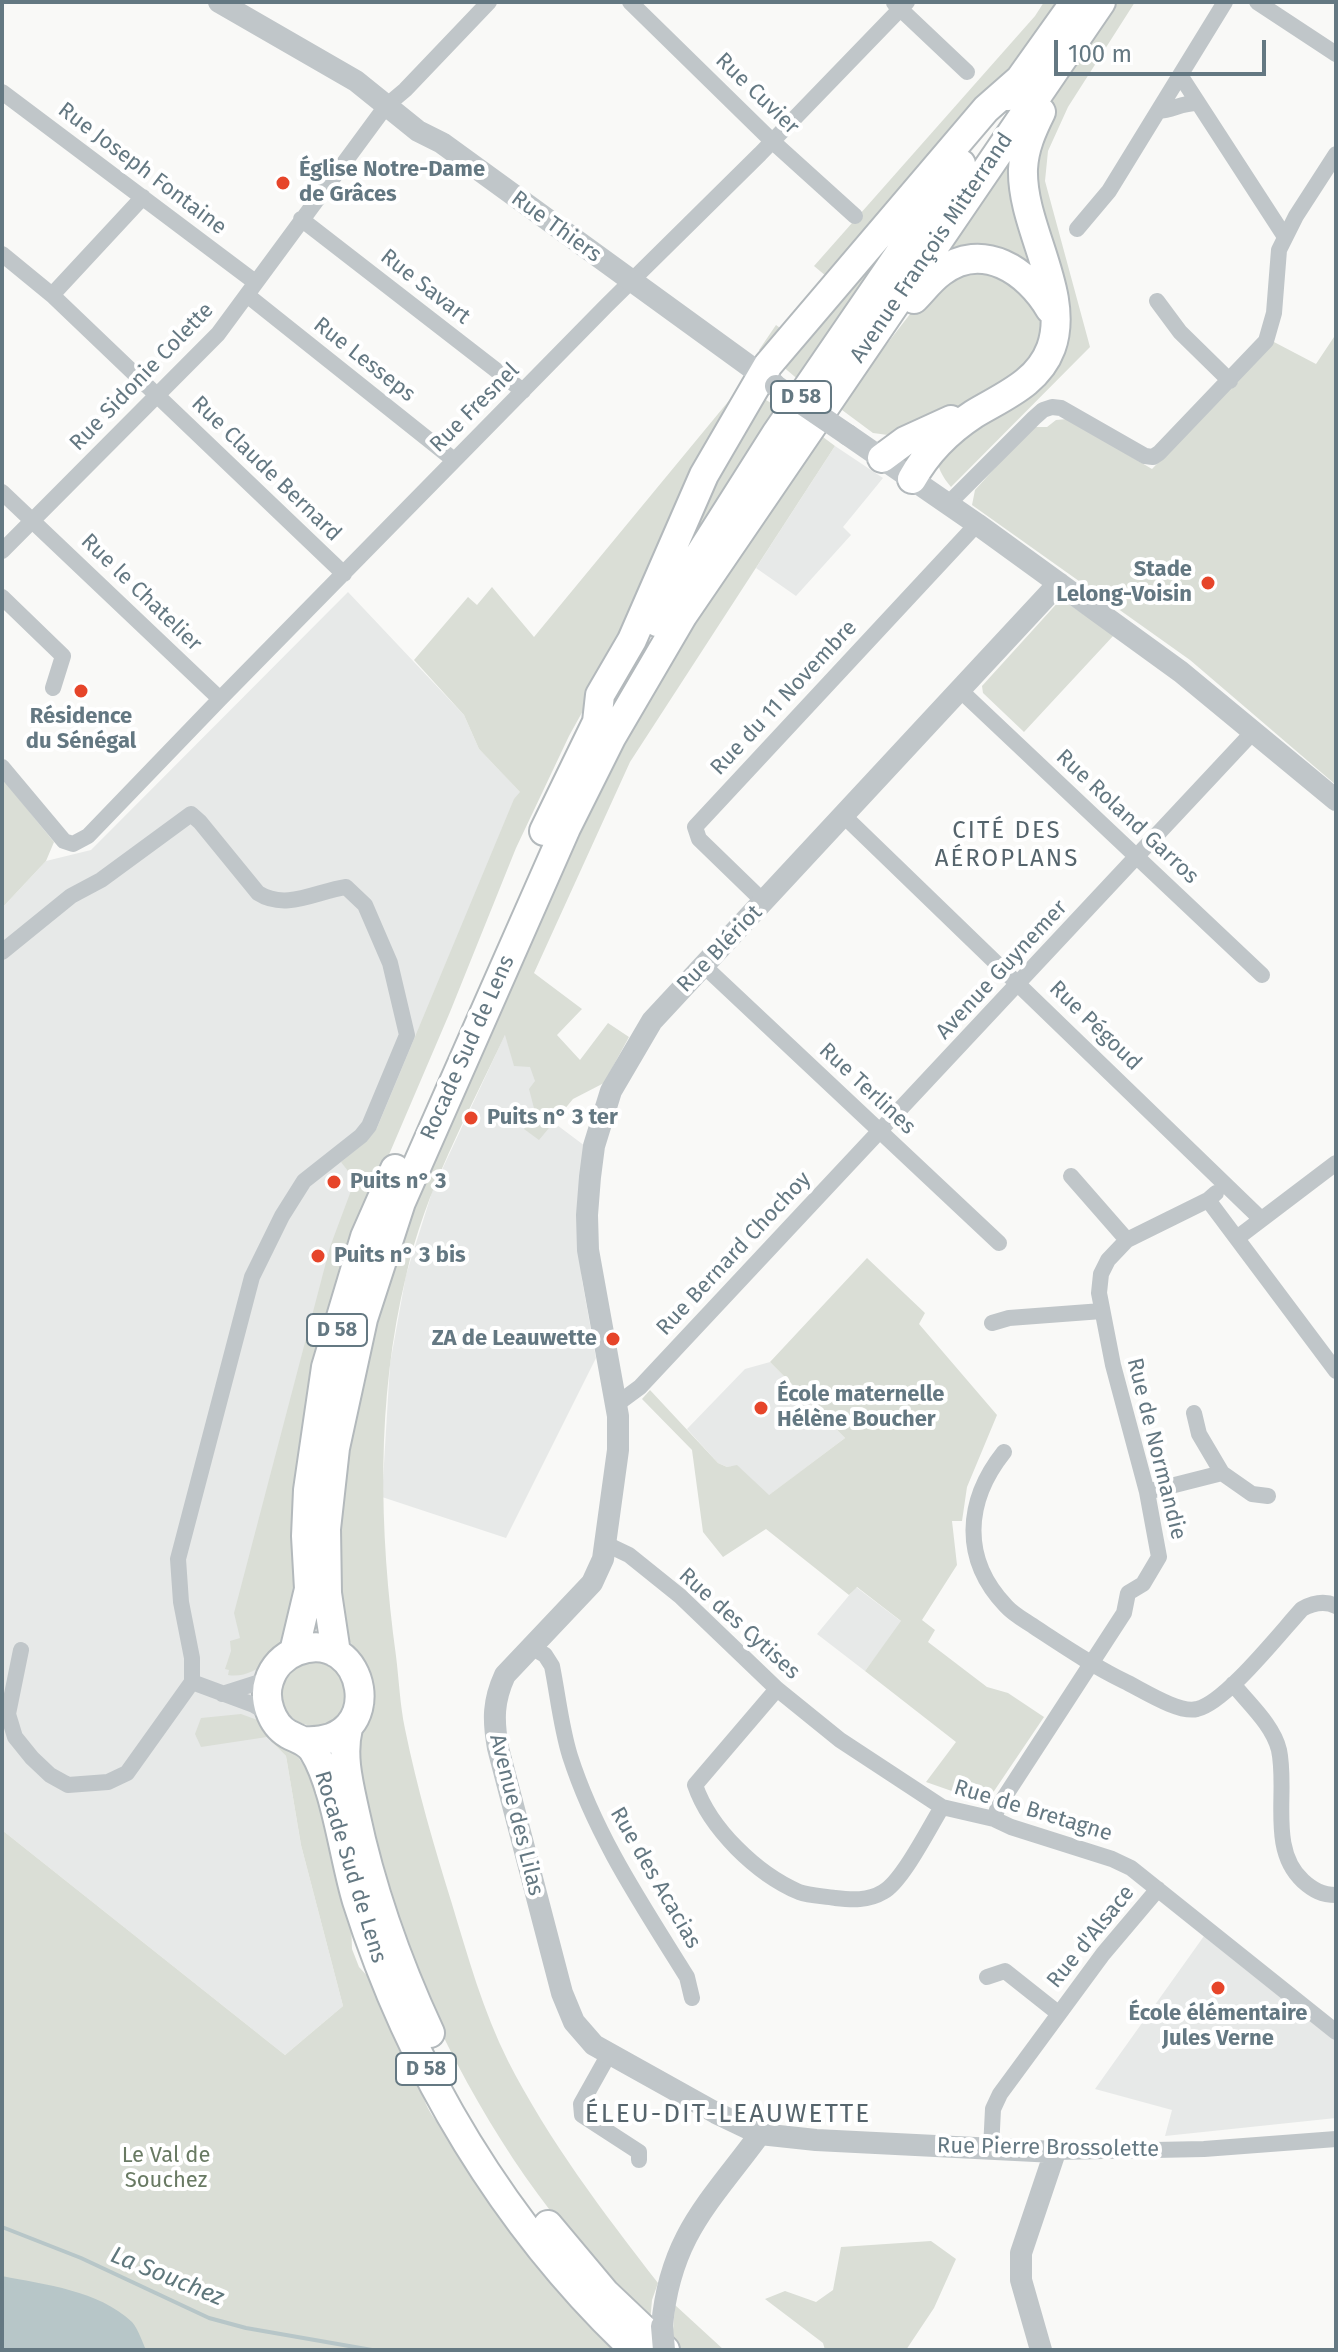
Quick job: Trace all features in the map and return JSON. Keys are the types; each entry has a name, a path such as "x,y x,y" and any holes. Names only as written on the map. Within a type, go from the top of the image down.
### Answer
{"highway":[{"name":"Avenue François Mitterrand","path":"604,730 663,611 776,434 1075,2"},
{"name":"Avenue François Mitterrand","path":"604,730 1101,2"},
{"path":"912,479 935,444 972,416 1006,397 1037,372 1050,349 1054,317 1052,290 1030,218 1023,169 1030,133 1078,35"},
{"path":"604,730 600,695 632,640 704,475 769,381 768,365 986,109 1019,80"},
{"path":"871,338 940,273 950,266 974,259 999,261 1011,268 1041,293 1054,317"},
{"path":"882,458 905,441 953,419 972,416"},
{"name":"Rocade Sud de Lens","path":"294,1652 309,1589 306,1536 312,1450 326,1367 365,1237 540,840 604,730"},
{"name":"Rocade Sud de Lens","path":"336,1653 327,1593 326,1529 335,1448 363,1319 401,1202 535,898 604,730"},
{"path":"322,1648 336,1653 350,1664 359,1679 361,1696 357,1713 348,1728 320,1742 304,1741 285,1732 271,1715 269,1679 283,1658 294,1652 322,1648"},
{"name":"Rocade Sud de Lens","path":"348,1728 344,1743 347,1776 373,1889 401,1966 446,2067 485,2135 533,2206 605,2293 664,2342"},
{"name":"Rocade Sud de Lens","path":"304,1741 312,1748 327,1784 356,1899 371,1941 393,2000 426,2069 507,2203 559,2270 635,2350"}],"street":[{"name":"Rue Thiers","path":"219,2 356,81 418,131 442,143 769,381 977,524 1181,672 1336,800"},
{"name":"Rue Sidonie Colette","path":"2,551 218,334 386,106 489,2"},
{"name":"Rue Cuvier","path":"630,2 772,141 855,216"},
{"path":"1257,2 1336,54"},
{"name":"Rue Fresnel","path":"2,767 64,841 73,844 88,836 454,460 772,141 900,4"},
{"path":"900,4 967,72"},
{"path":"1077,229 1109,191 1219,5"},
{"path":"1180,75 1285,237"},
{"name":"Rue Joseph Fontaine","path":"2,92 143,197 251,288"},
{"path":"1158,111 1182,103 1198,103"},
{"path":"948,504 1043,410 1052,407 1061,408 1145,456 1153,457 1266,341 1274,313 1279,250 1296,216 1336,154"},
{"path":"52,295 143,197"},
{"path":"1273,218 1296,216"},
{"name":"Rue Savart","path":"301,219 523,391"},
{"name":"Rue Claude Bernard","path":"2,254 52,295 344,574"},
{"name":"Rue Lesseps","path":"251,288 454,460"},
{"path":"1157,301 1180,332 1230,381"},
{"name":"Rue le Chatelier","path":"2,492 220,699"},
{"name":"Rue du 11 Novembre","path":"764,902 699,839 695,827 977,524"},
{"name":"Rue Blériot","path":"617,1404 588,1250 587,1215 594,1146 621,1070 652,1021 1059,583"},
{"path":"2,597 63,656 53,688"},
{"name":"Rue Roland Garros","path":"961,691 1262,975"},
{"name":"Avenue Guynemer","path":"881,1132 1248,741 1253,732"},
{"path":"2,952 71,896 101,880 191,814 258,893 267,898 311,898 346,887 356,894 365,905 390,963 407,1035 369,1126 361,1136 304,1181 282,1216 252,1277 178,1559 181,1602 192,1658 192,1682 127,1773 108,1782 68,1785 50,1775 32,1758 10,1725 10,1695 21,1650"},
{"name":"Rue Pégoud","path":"844,816 1261,1219"},
{"name":"Rue Terlines","path":"704,966 999,1243"},
{"name":"Rue Bernard Chochoy","path":"617,1404 640,1387 881,1132"},
{"path":"1237,1238 1336,1163"},
{"path":"1071,1176 1127,1240 1208,1200 1226,1185"},
{"path":"1208,1200 1336,1371"},
{"name":"Rue de Normandie","path":"994,1819 998,1807 1124,1613 1128,1593 1143,1584 1159,1557 1147,1492 1113,1365 1099,1293 1101,1274 1108,1260 1127,1240"},
{"path":"992,1323 1009,1318 1102,1311"},
{"name":"Avenue des Lilas","path":"617,1404 618,1450 603,1559 592,1583 505,1675 497,1694 493,1717 495,1734 568,2011 594,2045 729,2119"},
{"path":"1194,1413 1199,1434 1222,1473 1252,1494 1268,1496"},
{"path":"1004,1452 980,1489 973,1533 976,1558 989,1586 1008,1609 1090,1665 1189,1711 1211,1704 1302,1609 1314,1603 1329,1602 1336,1606"},
{"path":"1147,1492 1222,1473"},
{"name":"Rue des Cytises","path":"606,1544 629,1555 680,1596 777,1689 840,1740"},
{"name":"Rue des Acacias","path":"533,1648 545,1655 552,1666 569,1753 610,1851 687,1977 692,1998"},
{"path":"222,1694 269,1679"},
{"path":"192,1682 254,1705 271,1715"},
{"path":"1233,1684 1267,1725 1279,1752 1284,1847 1288,1863 1312,1890 1336,1895"},
{"path":"777,1689 695,1785 699,1798 738,1850 767,1875 802,1893 853,1900 885,1891 898,1878 942,1807"},
{"name":"Rue de Bretagne","path":"840,1740 942,1807 994,1819 1131,1868 1336,2032"},
{"name":"Rue d'Alsace","path":"991,2149 993,2109 1000,2094 1058,2013 1158,1889"},
{"name":"Rue d'Alsace","path":"987,1977 1005,1971 1058,2013"},
{"path":"609,2054 581,2104 582,2115 639,2152 639,2160"},
{"path":"729,2119 739,2141 738,2163"},
{"name":"Rue Pierre Brossolette","path":"729,2119 760,2134 816,2140 1055,2152 1204,2149 1336,2139"},
{"path":"664,2342 668,2288 680,2247 710,2197 760,2134"},
{"path":"1041,2350 1021,2280 1021,2253 1055,2152"}],"shaded area":[{"path":"835,446 883,478 843,527 851,535 796,596 756,568"},
{"path":"348,592 464,715 479,749 526,798 391,1128 257,1665 257,1695 267,1737 286,1756 301,1845 343,2006 285,2055 2,1830 2,908 46,861 91,850"},
{"path":"523,996 549,1119 585,1146 577,1220 582,1280 596,1358 506,1538 382,1497 390,1364 406,1275 433,1189"},
{"name":"École maternelle Hélène Boucher","path":"770,1362 845,1438 768,1496 737,1466 727,1467 718,1463 687,1429 745,1369"},
{"path":"856,1587 902,1622 865,1671 817,1634"},
{"name":"École élémentaire Jules Verne","path":"1204,1936 1336,2040 1336,2118 1165,2136 1172,2110 1095,2089"},
{"path":"2,2276 71,2290 104,2303 132,2322 146,2350 2,2350"}],"green space":[{"path":"1044,2 1061,2 979,106 765,354 759,350 776,325 783,330 826,276 814,266 1035,16"},
{"path":"1113,2 1135,2 1068,107 1048,151 1045,181 1090,347 951,487 941,472 937,453 1055,367 1036,217 1038,127 1083,47"},
{"path":"1016,143 1041,279 945,262 950,239"},
{"path":"934,183 801,382 781,365"},
{"path":"985,268 1031,297 1047,330 1037,357 981,398 888,435 873,433 838,407 914,309 943,281"},
{"name":"Stade Lelong-Voisin","path":"1336,334 1336,785 1190,660 972,505 975,490 1032,427 1047,427 1056,420 1067,419 1152,469 1274,342 1316,364"},
{"path":"746,380 621,642 569,736 516,848 367,1206 299,1526 289,1628 274,1655 257,1669 228,1675 229,1670 225,1669 231,1651 230,1641 240,1638 234,1613 330,1247 355,1180 341,1162 367,1141 377,1128 514,799 520,792 479,749 464,715 414,660 468,597 477,605 492,587 534,637"},
{"path":"763,398 782,410 674,572 689,528"},
{"path":"819,434 835,446 630,762 534,973 582,1009 557,1035 580,1060 608,1023 629,1037 604,1083 573,1099 539,1140 524,1129 535,1112 529,1089 535,1081 530,1067 514,1066 505,1035 424,1214 406,1276 389,1370 383,1465 386,1561 403,1720 426,1817 470,1964 499,2042 559,2148 658,2283 652,2300 650,2323 564,2228 489,2121 447,2044 396,1925 364,1807 367,1801 358,1757 359,1740 375,1705 374,1683 366,1663 347,1638 339,1548 342,1497 361,1370 421,1185 619,747 676,646"},
{"path":"1061,599 1114,635 1024,732 983,693 982,686"},
{"path":"2,778 54,842 46,861 2,908"},
{"path":"867,1258 925,1313 919,1324 997,1415 967,1487 962,1521 952,1521 957,1565 922,1620 935,1630 928,1642 987,1687 1008,1693 1044,1717 986,1803 926,1782 956,1742 865,1671 901,1621 857,1587 849,1595 766,1529 723,1557 703,1532 692,1450 642,1399 650,1390 718,1463 727,1467 737,1465 769,1495 845,1438 770,1362"},
{"path":"308,1662 320,1662 337,1671 344,1682 344,1706 337,1717 320,1726 308,1726 296,1721 287,1712 282,1700 282,1688 287,1676 296,1667"},
{"name":"Le Val de Souchez","path":"241,1714 263,1722 292,1748 308,1772 329,1834 351,1919 352,1949 359,1967 374,1983 431,2113 622,2350 2,2350 2,1830 285,2055 343,2006 301,1845 286,1756 267,1737 201,1747 195,1734 201,1718"},
{"path":"931,2241 956,2259 934,2308 906,2350 825,2350 823,2343 765,2299 785,2291 816,2302 833,2290 841,2247"},
{"path":"675,2305 724,2350 683,2350 672,2342"}],"waterway":[{"name":"La Souchez","path":"2,2227 81,2258 209,2318 246,2328 372,2350"}],"place":[{"name":"Église Notre-Dame de Grâces","path":"283,183"},
{"name":"Stade Lelong-Voisin","path":"1208,583"},
{"name":"Résidence du Sénégal","path":"81,691"},
{"name":"Puits n° 3 ter","path":"471,1118"},
{"name":"Puits n° 3","path":"334,1182"},
{"name":"Puits n° 3 bis","path":"318,1256"},
{"name":"ZA de Leauwette","path":"613,1339"},
{"name":"École maternelle Hélène Boucher","path":"761,1408"},
{"name":"École élémentaire Jules Verne","path":"1218,1988"}],"district":[{"name":"CITÉ DES AÉROPLANS","path":"1007,845"},
{"name":"ÉLEU-DIT-LEAUWETTE","path":"728,2115"}]}
